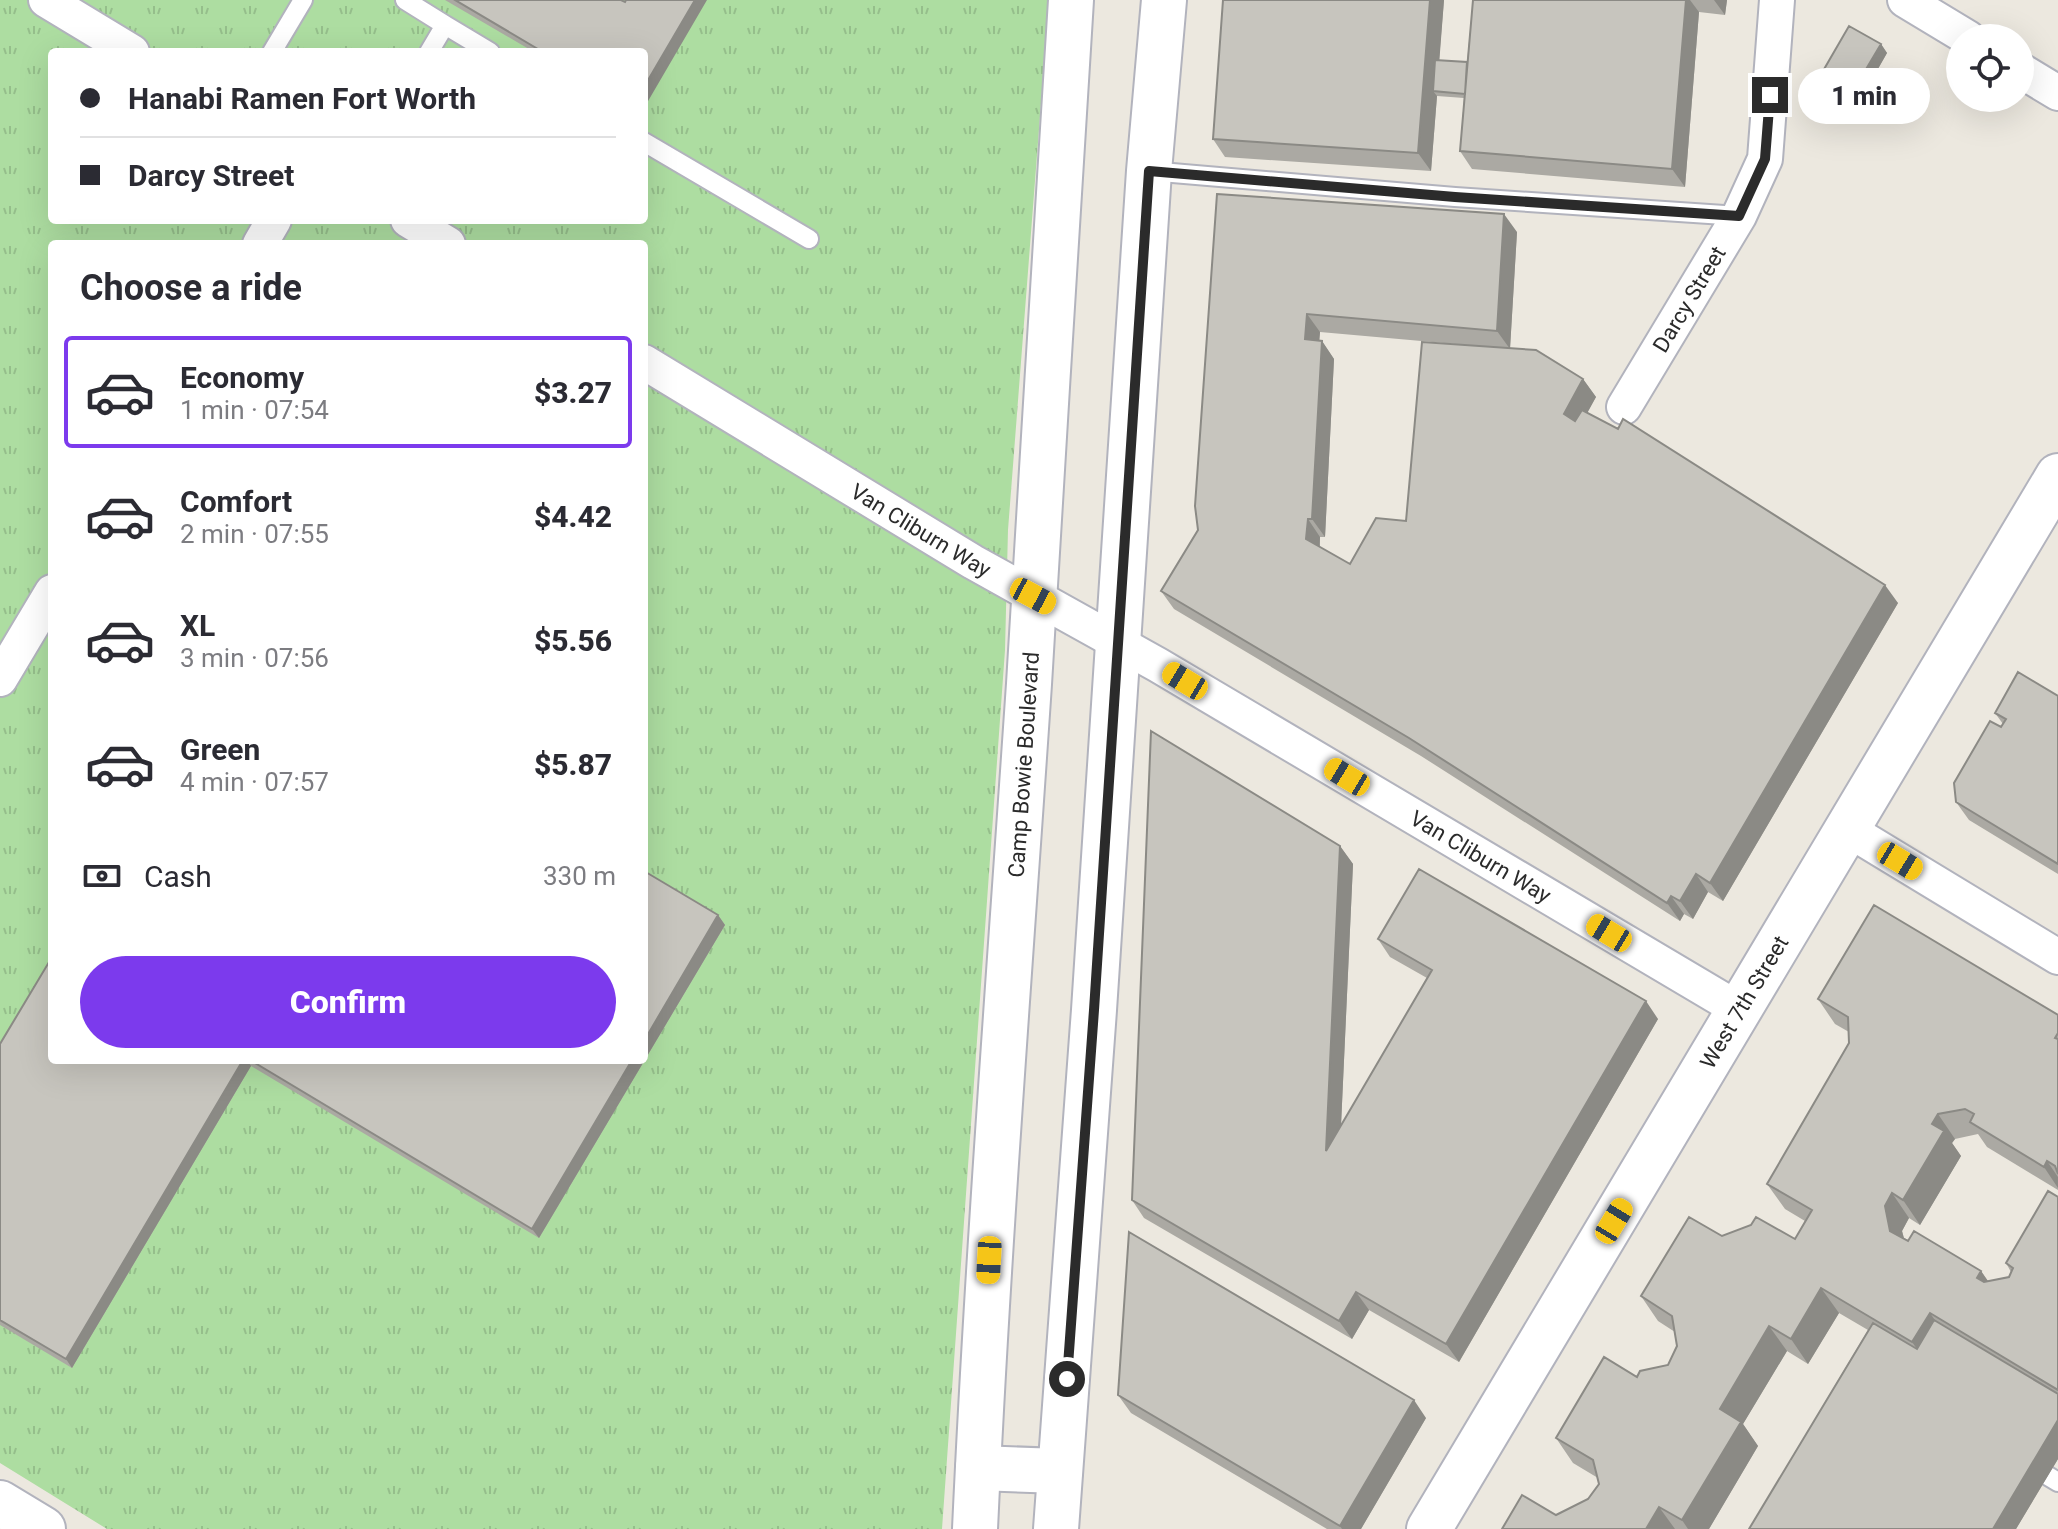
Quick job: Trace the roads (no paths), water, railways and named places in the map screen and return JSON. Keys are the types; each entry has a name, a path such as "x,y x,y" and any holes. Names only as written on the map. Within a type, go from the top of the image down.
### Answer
{"main road":[{"name":"Camp Bowie Boulevard","path":"975,1529 996,1141 1071,0"},
{"path":"1056,1529 1094,1010 1149,171 1164,0"},
{"name":"West 7th Street","path":"1429,1529 2058,476"},
{"path":"978,1468 1060,1471"}],"street":[{"path":"46,0 125,48"},
{"name":"Darcy Street","path":"1624,407 1739,216 1765,159 1777,0"},
{"path":"1905,0 1946,25"},
{"path":"2034,78 2058,93"},
{"path":"415,224 441,240"},
{"name":"Van Cliburn Way","path":"648,364 1033,596 1117,642 1740,1010"},
{"path":"0,679 48,599"},
{"path":"1847,829 2058,957"}],"lane":[{"path":"274,48 303,0"},
{"path":"405,0 483,48"},
{"path":"431,48 445,25"},
{"path":"648,144 809,239"},
{"path":"1149,171 1739,216"}]}
